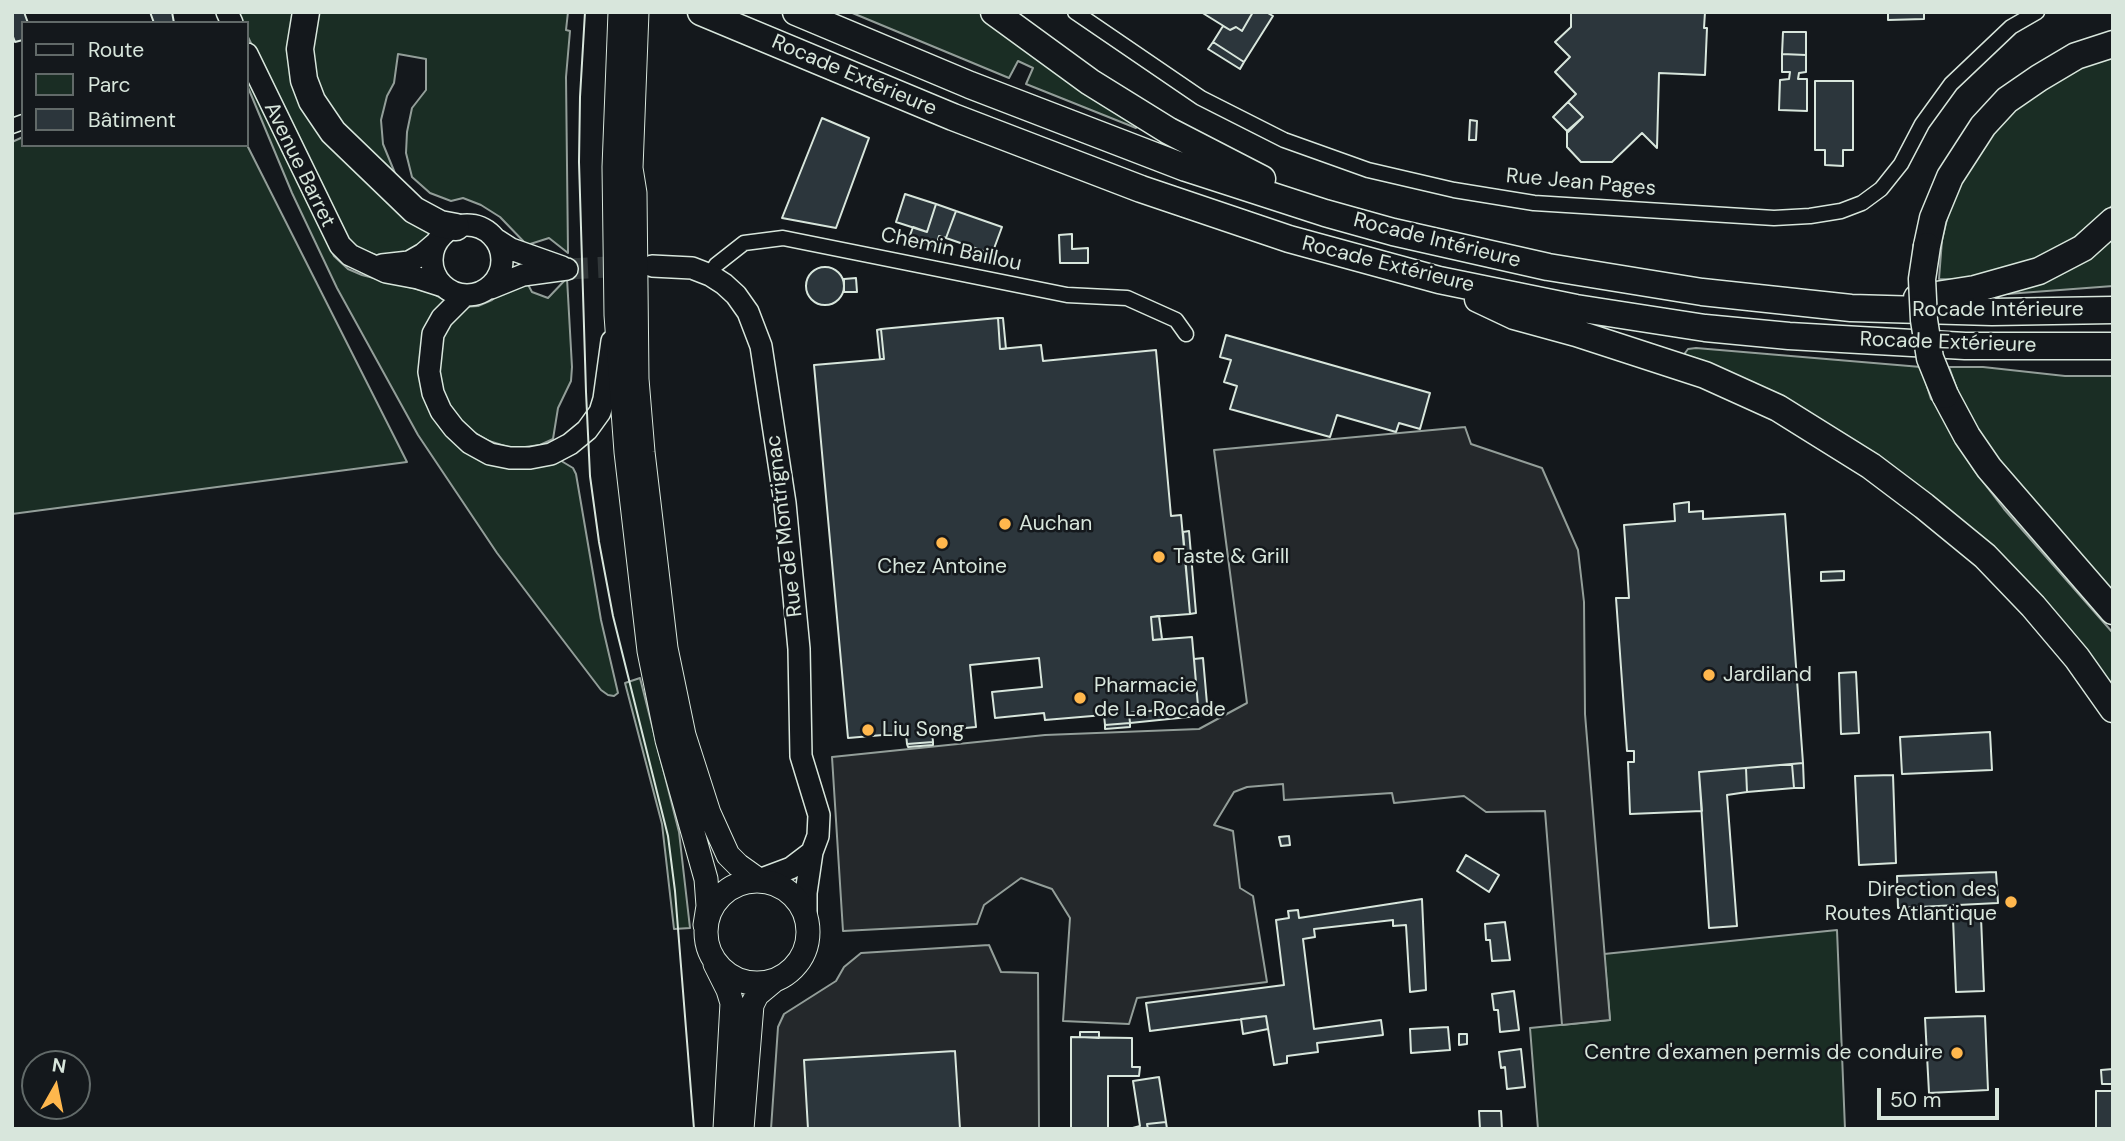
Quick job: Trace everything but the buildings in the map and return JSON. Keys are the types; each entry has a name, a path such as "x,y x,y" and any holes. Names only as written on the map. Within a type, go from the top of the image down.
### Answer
{"highway":[{"path":"306,12 300,49 304,80 312,102 333,132 414,210 440,224 447,234"},
{"name":"Rocade Extérieure","path":"701,12 953,117 1141,189 1289,239 1438,280 1576,309 1789,337 1965,346 2113,346"},
{"name":"Rocade Intérieure","path":"796,12 970,85 1173,163 1325,213 1393,232 1548,267 1702,292 1851,308 1992,312 2113,310"},
{"path":"994,12 1090,82 1169,131 1325,213"},
{"path":"2113,44 2076,57 2039,78 2007,100 1983,126 1950,177 1933,218 1922,279 1924,320 1930,358 1945,395 1967,436 1989,468 2113,611"},
{"path":"1851,308 1975,289 2039,271 2083,248 2113,221"},
{"path":"1438,280 1514,316 1576,333 1704,376 1778,408 1871,466 1985,556 2068,647 2113,709"}],"main road":[{"path":"620,12 626,40 631,168 635,193 638,379 643,452 666,648 684,735 723,848 738,865 759,880 774,883 788,891 799,902 806,917 807,942 797,965 757,995 752,1005 742,1129"},
{"path":"637,12 626,40 614,167 616,315 625,452 649,651 667,740 706,879 706,940 732,1003 725,1129"},
{"name":"Avenue Barret","path":"248,56 332,233 351,255 366,264 386,272 443,286"},
{"path":"366,264 388,265 409,261 423,254 447,234 467,225 478,226 489,232 511,249 567,269 523,275 483,293 464,296 453,293 436,277 432,265 432,253 447,234"},
{"path":"491,288 498,280 503,260 497,240"},
{"name":"Rue de Montrignac","path":"652,266 692,268 710,275 736,295 748,312 761,346 785,503 799,649 801,756 819,815 818,836 812,852 806,893 806,917"},
{"path":"464,296 442,318 433,334 429,372 433,393 441,411 470,443 490,454 510,458 551,454 570,444 591,426 604,399 616,315"},
{"path":"705,925 718,897 730,888 791,868 812,852"},
{"path":"711,955 731,977 753,983 775,980"}],"street":[{"name":"Rue Jean Pages","path":"1085,15 1201,98 1284,140 1368,170 1454,190 1534,203 1774,218 1841,211 1862,203 1881,189 1901,164 1922,124 1951,84 2011,27 2037,12"},
{"name":"Chemin Baillou","path":"710,275 716,265 744,243 783,238 1066,295 1127,298 1177,320 1186,334"}],"green space":[{"path":"236,12 296,12 301,93 434,228 422,244 392,256 376,255 360,249 346,238 248,37 248,21 240,21"},
{"path":"317,12 568,12 568,253 549,238 527,245 500,217 481,205 463,198 451,201 430,193 412,177 406,153 407,132 412,108 426,90 426,59 398,54 394,83 387,96 381,120 383,144 399,183 328,106 314,72 310,48"},
{"path":"850,12 979,12 1138,125 1136,128 1026,84 1033,68 1018,61 1009,78"},
{"path":"2113,55 2113,205 2063,247 2024,264 1964,280 1939,279 1942,240 1949,211 1962,179 1999,125 2021,104 2079,68"},
{"path":"248,75 334,256 348,269 362,275 432,293 449,303 424,337 419,374 445,433 558,459 573,468 601,620 618,693 614,696 601,690 497,553 418,435 337,288 292,193 248,87"},
{"path":"21,138 21,147 248,147 407,462 12,514 12,142"},
{"path":"2113,234 2113,286 2007,294 2055,274"},
{"path":"567,278 571,381 558,408 553,439 540,445 525,447 508,447 489,441 458,418 441,385 438,366 446,326 463,307 478,306 492,300 507,286 526,281 532,292 548,298"},
{"path":"1688,349 1921,367 1931,399 1937,403 1974,470 2004,509 2113,633 2113,701 1997,562 1686,359 1685,353"},
{"path":"1949,367 1983,367 2065,376 2113,376 2113,596 1986,447 1962,403"},
{"path":"640,678 679,832 690,928 674,929 662,824 625,683"},
{"path":"1837,930 1845,1129 1538,1129 1530,1028 1610,1020 1604,954"}],"shaded area":[{"path":"1465,427 1471,444 1542,468 1578,550 1584,602 1585,714 1610,1020 1562,1025 1545,811 1486,812 1464,796 1394,803 1392,793 1284,800 1283,784 1247,787 1234,792 1214,825 1233,831 1240,888 1253,896 1267,982 1137,998 1129,1024 1063,1021 1070,918 1052,889 1021,878 984,905 977,924 843,931 832,757 1045,735 1199,729 1247,703 1214,450"},
{"path":"989,945 1001,972 1038,973 1039,1129 771,1129 778,1027 784,1014 836,981 844,967 861,953"}],"tunnel":[{"path":"567,269 631,266"}],"tram line":[{"path":"585,12 579,162 590,476 613,616 668,836 675,891 694,1129"}],"place":[{"name":"Auchan","path":"1005,524"},
{"name":"Chez Antoine","path":"942,543"},
{"name":"Taste & Grill","path":"1159,557"},
{"name":"Jardiland","path":"1709,675"},
{"name":"Pharmacie de La Rocade","path":"1080,698"},
{"name":"Liu Song","path":"868,730"},
{"name":"Direction des Routes Atlantique","path":"2011,902"},
{"name":"Centre d'examen permis de conduire","path":"1957,1053"}]}
